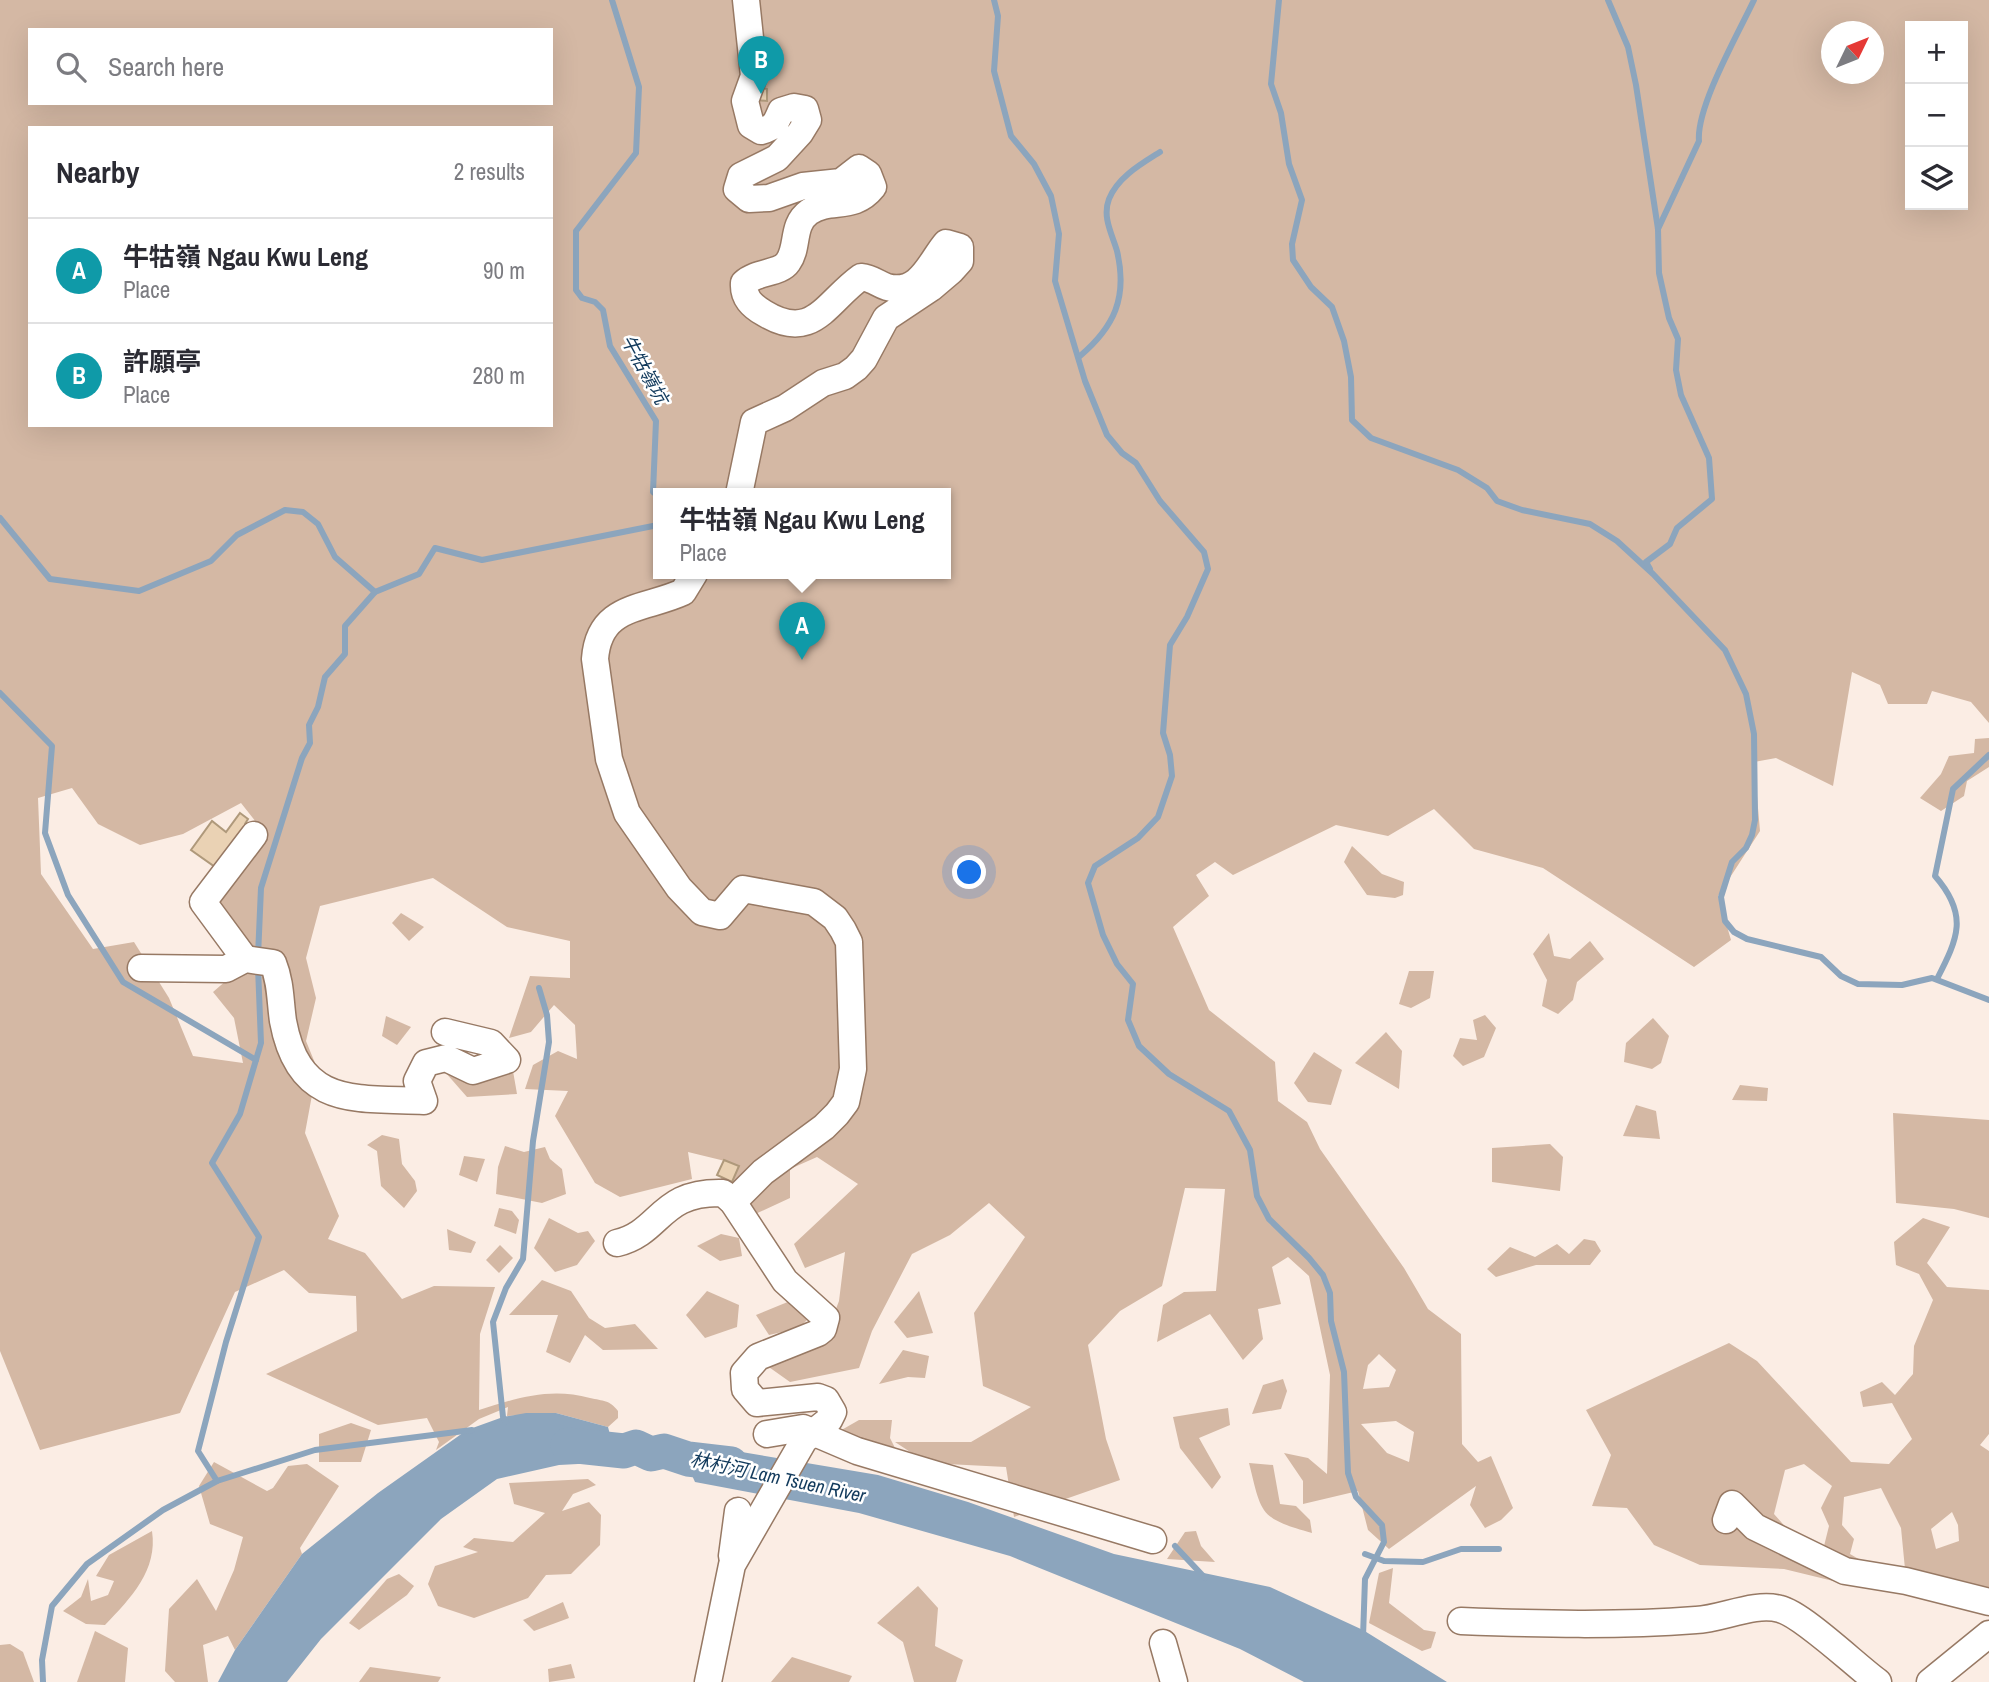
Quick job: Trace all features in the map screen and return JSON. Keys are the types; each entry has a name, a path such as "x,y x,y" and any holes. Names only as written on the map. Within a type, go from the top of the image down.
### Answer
{"street":[{"path":"740,488 754,422 856,368 864,359 886,318 931,288 960,261 962,254 960,247 946,243 927,272 912,284 895,288 861,277 817,317 803,324 789,324 753,307 747,299 744,283 763,272 780,270 789,262 799,223 810,212 853,203 866,197 873,187 869,174 859,168 841,182 803,186 769,198 749,199 737,189 741,176 777,158 808,120 805,109 794,107 781,111 775,126 768,130 761,131 751,125 745,101 754,76 746,0"},
{"path":"691,579 683,592 629,609 614,618 602,629 596,645 598,684 609,759 624,807 678,888 702,912 720,916 743,889 814,902 835,918 843,930 849,942 851,969 849,1014 853,1069 846,1101 824,1127 763,1172 733,1202"},
{"path":"254,835 204,902 254,960"},
{"path":"141,968 226,969 254,960 273,963 282,984 284,1021 294,1055 316,1085 340,1097 424,1101 417,1081 426,1063 446,1058 473,1071 507,1060 491,1043 445,1032"},
{"path":"617,1243 631,1240 664,1210 687,1196 723,1194 733,1202 785,1281 822,1314 826,1322 823,1329 810,1338 775,1350 750,1363 743,1380 745,1390 757,1403 818,1397 826,1400 833,1412 829,1420 807,1440 738,1556"},
{"path":"767,1434 803,1428 807,1440"},
{"path":"807,1440 857,1451 1153,1540"},
{"path":"1726,1520 1732,1504 1755,1527 1845,1571 1906,1581 1989,1602"},
{"path":"708,1682 738,1556 738,1511"},
{"path":"1461,1621 1578,1625 1699,1620 1767,1607 1780,1609 1805,1623 1845,1670 1878,1682"},
{"path":"1930,1682 1989,1634"},
{"path":"1163,1643 1174,1682"}],"shaded area":[{"path":"0,0 1989,0 1989,723 1971,702 1932,691 1927,704 1888,704 1880,685 1852,672 1833,786 1776,758 1754,762 1760,831 1718,896 1731,940 1694,967 1543,868 1474,849 1434,809 1388,836 1336,825 1233,875 1215,862 1196,875 1209,896 1173,927 1209,1010 1275,1062 1278,1101 1307,1122 1320,1149 1404,1268 1428,1309 1461,1334 1462,1444 1478,1462 1491,1456 1513,1508 1501,1520 1485,1528 1470,1505 1476,1486 1389,1549 1368,1530 1358,1491 1303,1504 1303,1481 1284,1453 1308,1458 1327,1474 1330,1375 1309,1276 1288,1257 1272,1267 1281,1304 1258,1309 1263,1339 1243,1360 1210,1314 1157,1342 1163,1305 1184,1292 1216,1291 1225,1189 1185,1188 1162,1286 1120,1311 1088,1345 1106,1439 1120,1480 1014,1517 1006,1467 927,1463 895,1442 971,1442 1031,1407 983,1386 974,1313 1025,1237 989,1203 950,1235 912,1254 872,1331 859,1368 790,1382 766,1365 824,1340 839,1301 845,1252 805,1268 794,1244 858,1184 817,1157 790,1169 790,1198 751,1216 720,1182 725,1161 688,1152 692,1179 620,1197 595,1183 555,1116 568,1091 525,1089 533,1065 558,1051 577,1059 575,1025 554,1005 531,1032 509,1038 530,976 570,978 570,941 507,927 433,878 320,906 306,958 316,998 306,1041 317,1068 305,1133 339,1216 328,1239 365,1253 402,1299 434,1286 495,1287 480,1334 479,1410 534,1395 561,1394 609,1403 618,1411 618,1418 608,1427 556,1413 507,1416 508,1407 479,1419 436,1450 439,1442 427,1418 378,1425 266,1374 357,1331 356,1296 309,1293 284,1270 235,1292 180,1413 40,1450 0,1351","holes":["72,788 98,824 140,845 183,834 241,803 256,822 254,850 218,905 235,973 213,992 234,1018 243,1063 193,1056 169,998 134,942 93,949 41,874 38,798","1379,1354 1396,1370 1389,1387 1363,1389 1368,1365","1396,1421 1414,1432 1409,1462 1387,1453 1361,1424"]},
{"path":"1989,738 1989,767 1967,781 1964,796 1941,811 1920,798 1941,774 1949,756 1974,753 1975,739"},
{"path":"1352,846 1382,874 1404,882 1403,895 1395,898 1367,895 1344,862"},
{"path":"401,913 424,927 409,941 392,923"},
{"path":"1549,933 1554,956 1570,959 1590,941 1604,959 1577,982 1573,1000 1558,1014 1542,1006 1547,980 1533,954"},
{"path":"1409,971 1434,971 1430,998 1411,1008 1399,1004"},
{"path":"1485,1015 1496,1028 1484,1057 1463,1066 1453,1056 1460,1038 1477,1040 1473,1020"},
{"path":"386,1016 411,1027 397,1045 382,1036"},
{"path":"1653,1018 1669,1036 1661,1063 1652,1069 1624,1062 1626,1043"},
{"path":"1386,1032 1402,1051 1399,1089 1355,1063"},
{"path":"1314,1052 1342,1070 1331,1105 1308,1102 1294,1083"},
{"path":"478,1056 513,1071 517,1094 467,1097 445,1072"},
{"path":"1740,1085 1768,1088 1767,1101 1732,1100"},
{"path":"1636,1105 1656,1111 1660,1139 1623,1136"},
{"path":"1893,1113 1989,1120 1989,1218 1954,1209 1896,1203"},
{"path":"382,1135 399,1139 402,1164 415,1181 417,1191 404,1208 381,1186 377,1151 367,1145"},
{"path":"1550,1144 1563,1157 1560,1191 1492,1182 1492,1148"},
{"path":"505,1146 524,1152 545,1147 550,1159 562,1169 566,1194 542,1203 496,1194 498,1167"},
{"path":"464,1156 485,1159 477,1182 459,1175"},
{"path":"499,1208 512,1211 519,1220 516,1234 494,1226"},
{"path":"549,1218 578,1233 588,1231 595,1241 577,1265 555,1272 534,1248"},
{"path":"1923,1218 1950,1227 1927,1263 1947,1287 1989,1290 1989,1434 1980,1445 1989,1451 1989,1594 1858,1587 1784,1569 1700,1565 1654,1545 1627,1508 1592,1506 1611,1455 1586,1410 1729,1343 1757,1361 1851,1462 1889,1464 1912,1439 1892,1403 1863,1407 1860,1392 1882,1382 1895,1395 1913,1374 1914,1346 1933,1300 1919,1274 1896,1265 1894,1242","holes":["1804,1464 1832,1486 1821,1508 1829,1526 1824,1546 1789,1531 1774,1514 1785,1470","1881,1488 1901,1528 1905,1569 1876,1569 1850,1554 1854,1539 1842,1525 1844,1497","1952,1512 1958,1525 1959,1541 1936,1549 1931,1529"]},
{"path":"447,1229 476,1242 471,1253 449,1250"},
{"path":"721,1234 739,1238 742,1256 720,1261 697,1246"},
{"path":"1584,1239 1595,1241 1601,1251 1590,1265 1536,1265 1496,1277 1487,1269 1510,1247 1535,1257 1557,1244 1569,1254"},
{"path":"500,1245 513,1258 499,1273 486,1260"},
{"path":"542,1280 571,1291 589,1318 605,1328 635,1324 658,1349 603,1350 585,1335 570,1363 546,1352 558,1315 509,1315"},
{"path":"707,1291 739,1305 737,1327 705,1338 686,1315"},
{"path":"919,1291 933,1333 907,1338 894,1322"},
{"path":"795,1299 824,1303 799,1328 769,1335 756,1315"},
{"path":"903,1350 929,1356 925,1378 908,1377 879,1384"},
{"path":"1283,1379 1287,1391 1281,1409 1252,1414 1263,1385"},
{"path":"1228,1408 1230,1425 1199,1438 1221,1477 1212,1489 1180,1448 1173,1417"},
{"path":"859,1420 892,1420 890,1438 898,1454 817,1444"},
{"path":"351,1423 371,1430 361,1462 319,1462 319,1434"},
{"path":"214,1462 267,1491 273,1488 288,1466 307,1464 339,1486 300,1548 302,1554 235,1650 228,1636 203,1645 208,1682 175,1682 165,1671 169,1609 197,1579 216,1611 234,1570 243,1537 210,1524 199,1486"},
{"path":"1249,1463 1273,1465 1280,1504 1296,1506 1310,1520 1312,1533 1282,1523 1266,1512 1257,1494"},
{"path":"588,1479 596,1485 573,1494 562,1511 589,1502 601,1515 600,1545 571,1574 546,1575 528,1598 474,1618 438,1606 428,1584 435,1566 478,1552 463,1547 474,1538 513,1542 545,1513 514,1504 509,1483"},
{"path":"152,1531 153,1545 147,1571 133,1594 105,1625 86,1624 63,1611 81,1597 88,1579 91,1601 108,1595 114,1581 96,1576 109,1555"},
{"path":"1196,1531 1201,1546 1215,1562 1167,1559 1185,1532"},
{"path":"1393,1568 1389,1603 1424,1630 1436,1632 1431,1648 1422,1651 1369,1623 1379,1573"},
{"path":"399,1574 414,1586 407,1595 359,1630 349,1623 387,1579"},
{"path":"918,1586 938,1608 935,1646 963,1660 956,1682 914,1682 903,1642 877,1623"},
{"path":"563,1602 569,1618 534,1631 523,1620"},
{"path":"95,1631 128,1648 125,1682 77,1682"},
{"path":"10,1644 23,1652 34,1682 0,1682 0,1645"},
{"path":"792,1657 852,1676 849,1682 771,1682"},
{"path":"571,1664 575,1678 549,1682 548,1669"},
{"path":"370,1667 441,1677 438,1682 359,1682"}],"water":[{"path":"526,1413 556,1413 608,1427 614,1450 597,1463 559,1465 497,1479 441,1519 321,1639 287,1682 218,1682 235,1650 302,1554 378,1493 467,1430 503,1417"},
{"path":"694,1444 878,1475 968,1502 1114,1554 1270,1587 1363,1630 1447,1682 1304,1682 1240,1649 1010,1556 859,1513 695,1482 684,1458"}],"building":[{"path":"756,87 767,89 767,101 756,100"},
{"path":"240,813 248,819 245,824 249,827 218,869 191,850 212,821 226,832"},
{"path":"724,1160 739,1166 732,1182 717,1175"}],"waterway":[{"name":"牛牯嶺坑","path":"612,0 639,87 636,153 576,231 576,290 582,298 595,302 603,310 610,346 656,421 653,488"},
{"path":"994,0 998,16 994,71 1011,136 1034,164 1051,196 1059,234 1055,281 1085,381 1107,435 1122,453 1136,463 1160,501 1204,552 1208,569 1187,617 1170,645 1163,733 1170,755 1172,776 1158,817 1138,838 1095,866 1088,883 1103,935 1117,964 1133,984 1128,1020 1139,1046 1169,1074 1229,1111 1250,1150 1257,1196 1269,1219 1309,1258 1323,1275 1330,1293 1331,1321 1344,1372 1348,1473 1356,1497 1382,1525 1384,1542 1365,1579 1363,1637"},
{"path":"1279,0 1271,84 1281,113 1289,164 1302,200 1292,244 1293,260 1311,287 1332,307 1344,341 1351,377 1352,420 1371,438 1458,470 1487,488 1497,501 1522,510 1590,524 1617,541 1653,574 1725,650 1746,694 1754,734 1755,820 1752,835 1746,848 1732,862 1721,897 1725,921 1734,932 1747,939 1821,957 1841,976 1858,984 1902,985 1932,978 1989,1000"},
{"path":"1608,0 1628,47 1636,85 1658,229 1659,273 1669,318 1678,339 1676,370 1681,395 1709,458 1712,499 1677,528 1670,544 1646,562 1650,569"},
{"path":"1658,229 1699,141 1700,126 1711,90 1754,0"},
{"path":"1080,356 1110,322 1119,297 1120,268 1107,219 1109,199 1124,178 1160,152"},
{"path":"0,518 50,579 139,591 211,561 237,535 285,510 303,512 318,524 335,557 375,592"},
{"path":"258,956 261,888 302,758 310,743 309,725 318,707 325,677 345,654 345,626 375,592 419,574 435,548 482,560 653,526"},
{"path":"0,693 52,746 45,833 68,895 123,982 256,1060"},
{"path":"1937,979 1955,939 1957,927 1953,903 1935,876 1953,789 1989,755"},
{"path":"258,967 261,1043 240,1114 212,1163 259,1237 226,1342 198,1451 217,1481 315,1450 472,1430"},
{"path":"506,1422 503,1417 493,1322 506,1288 523,1259 533,1141 549,1042 547,1015 539,988"},
{"name":"林村河 Lam Tsuen River","path":"568,1445 624,1451 636,1447 651,1454 664,1451 688,1459 731,1464"},
{"path":"43,1682 42,1660 52,1606 87,1564 163,1510 217,1481"},
{"path":"1175,1546 1205,1578"},
{"path":"1365,1554 1384,1561 1423,1562 1461,1549 1499,1549"}],"place":[{"name":"許願亭","path":"761,94"},
{"name":"牛牯嶺 Ngau Kwu Leng","path":"802,660"}]}
